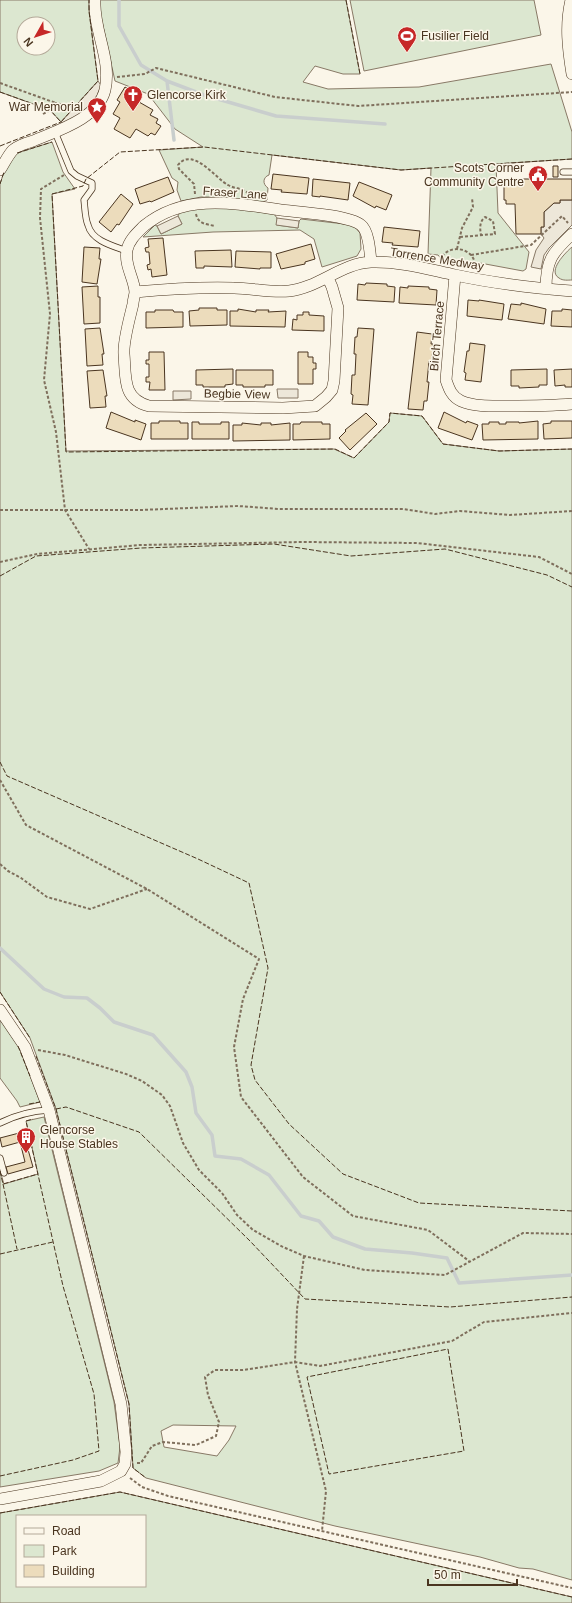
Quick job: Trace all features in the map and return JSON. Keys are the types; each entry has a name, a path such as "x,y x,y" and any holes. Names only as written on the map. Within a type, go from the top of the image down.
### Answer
{"street":[{"path":"0,170 13,150 88,115 99,102 105,91 106,79 105,56 94,9 95,0"},
{"path":"571,0 567,44 572,74"},
{"name":"Fraser Lane","path":"127,251 136,233 161,215 195,204 209,202 265,207 342,218 352,221 360,224 365,230 370,262"},
{"path":"546,289 548,264 552,255 571,230"},
{"path":"127,251 127,266 135,292"},
{"name":"Torrence Medway","path":"135,292 189,287 236,288 288,292 300,289 370,262 417,266 455,275 546,289 572,291"},
{"name":"Birch Terrace","path":"455,275 446,380 448,388 453,396 462,402 482,406 552,406 572,404"},
{"name":"Begbie View","path":"135,292 124,351 127,388 129,394 135,401 149,406 283,408 315,406 332,390 334,381 338,308 328,278"},
{"path":"0,1010 25,1047 49,1110 121,1404 126,1452 123,1468 101,1481 0,1500"}],"lane":[{"path":"55,131 71,171 77,176 92,183 92,189 84,200 88,226 92,234 104,242 127,251"},
{"path":"563,172 572,172"},
{"path":"0,1123 13,1116 33,1111 49,1110"},
{"path":"0,1158 4,1173"}],"path":[{"path":"106,79 145,74 156,68 275,97 358,106 572,92"},
{"path":"0,83 56,103 74,107 88,115"},
{"path":"43,114 50,110 56,103"},
{"path":"215,226 202,224 196,217 194,184 179,169 178,165 181,162 186,159 201,163 228,185 244,190 250,195"},
{"path":"71,171 41,189 40,218 50,314 44,380 56,432 65,510 89,549"},
{"path":"457,249 462,228 473,207 472,198"},
{"path":"471,255 531,245 562,216 571,230"},
{"path":"460,237 495,234 493,221 489,218 485,217 482,219 480,225 481,235"},
{"path":"437,270 444,254 449,250 457,249 466,251 471,255 476,265 474,278"},
{"path":"0,510 140,510 238,506 279,509 403,509 435,514 460,512 510,515 572,511"},
{"path":"0,562 37,554 140,545 303,542 417,544 539,557 572,574"},
{"path":"0,780 26,825 147,889 259,958 243,999 234,1047 241,1097 303,1177 353,1216 428,1230 469,1261"},
{"path":"0,864 8,871 22,878 47,896 90,909 147,889"},
{"path":"25,1047 65,1055 126,1074 142,1081 162,1095 170,1106 183,1143 199,1170 222,1193 237,1215 254,1230 283,1247 304,1256 365,1270 445,1276 469,1261 523,1233 572,1234"},
{"path":"304,1256 298,1309 295,1362 326,1491 322,1531"},
{"path":"572,1313 484,1322 452,1341 320,1366 295,1362 243,1370 215,1370 205,1377 208,1395 219,1422 216,1436 196,1445 163,1442 152,1446 141,1463 123,1468 142,1487 168,1496 572,1588"}],"green space":[{"path":"0,0 89,0 89,11 98,81 61,122 50,110 0,92"},
{"path":"99,0 346,0 360,74 343,74 315,66 303,82 328,89 419,87 551,64 572,132 572,159 496,164 498,213 529,252 526,269 523,271 480,263 471,266 444,262 438,255 428,254 431,168 401,170 272,155 269,175 265,177 264,181 268,188 267,200 261,203 201,197 181,201 177,190 178,182 172,178 159,150 203,147 175,129 148,94 115,81 99,8"},
{"name":"Fusilier Field","path":"350,0 534,0 541,35 364,71"},
{"path":"52,142 63,172 75,189 52,194 66,451 334,449 354,458 389,422 390,413 422,416 443,444 499,451 572,449 572,1580 533,1569 519,1568 480,1557 335,1526 146,1478 133,1468 129,1404 56,1109 30,1038 0,992 0,184 5,169 14,154","holes":["173,1425 236,1426 229,1440 217,1456 164,1447 161,1431"]},
{"path":"211,205 274,214 277,218 277,225 298,228 299,221 301,219 353,225 360,233 361,249 357,256 322,267 314,239 300,230 213,232 143,237 155,225 161,234 182,224 178,216 180,212"},
{"path":"572,247 572,280 562,280 556,275 556,266 562,257"},
{"path":"0,1018 19,1047 40,1102 20,1107 0,1078"},
{"path":"44,1117 114,1402 120,1447 118,1463 99,1471 0,1487 0,1171 4,1184 38,1174 26,1121"},
{"path":"120,1492 572,1597 572,1603 0,1603 0,1513"}],"shaded area":[{"path":"98,81 105,91 69,126 61,122"},
{"path":"560,200 572,200 572,225 544,255 541,269 531,267 536,250 544,238 541,234 541,227 544,227 544,212 554,203 560,203"},
{"path":"178,216 182,224 161,234 157,226"},
{"path":"277,218 299,221 298,228 276,225"},
{"path":"277,389 298,389 298,398 278,398"},
{"path":"173,391 191,391 191,399 173,400"}],"building":[{"name":"Glencorse Kirk","path":"125,87 135,93 132,98 153,110 150,115 158,119 156,123 161,126 155,135 151,133 148,136 136,129 130,138 114,129 120,118 113,114 120,102 117,100"},
{"path":"553,166 558,166 558,177 553,177"},
{"path":"273,174 309,178 307,194 281,192 282,190 271,189"},
{"path":"168,177 174,192 151,202 140,204 135,189"},
{"path":"313,179 350,183 348,200 312,196"},
{"path":"504,179 572,179 572,200 560,200 560,203 554,203 544,212 544,227 541,227 541,234 516,234 515,204 506,204 506,200 504,200"},
{"path":"359,182 392,195 386,210 376,206 375,208 353,196"},
{"path":"121,194 133,204 119,225 117,224 111,232 99,222"},
{"path":"384,227 420,231 418,247 392,245 393,243 382,242"},
{"path":"163,238 167,275 152,277 151,269 148,270 147,265 150,264 149,252 146,252 145,248 149,247 148,239"},
{"path":"311,244 315,259 305,262 305,264 281,269 276,254"},
{"path":"84,247 100,248 99,259 101,259 97,284 82,282"},
{"path":"231,250 232,267 204,266 204,268 196,268 195,251"},
{"path":"236,251 271,252 271,268 260,269 235,267"},
{"path":"366,283 387,284 387,286 395,287 394,302 357,300 358,284 365,285"},
{"path":"98,286 98,297 100,297 100,323 84,324 82,287"},
{"path":"408,286 429,287 429,289 437,290 436,305 399,303 400,287 408,288"},
{"path":"468,300 479,300 504,304 502,320 467,316"},
{"path":"521,303 546,309 544,324 508,319 511,304 521,305"},
{"path":"199,308 217,308 217,310 227,310 227,325 190,326 189,311 199,310"},
{"path":"238,309 256,312 256,310 269,310 268,312 286,311 285,327 230,326 230,311 238,311"},
{"path":"562,309 572,310 572,327 551,326 552,311 562,311"},
{"path":"155,310 173,310 174,312 183,312 183,327 146,328 146,312 155,312"},
{"path":"303,312 309,312 309,315 324,316 324,331 292,330 293,319 297,320 297,315 303,315"},
{"path":"100,328 104,354 102,354 103,365 87,366 85,329"},
{"path":"358,328 374,329 368,405 352,404 352,375 355,375 356,354 354,354 355,337 357,337"},
{"path":"417,332 432,334 431,344 433,344 432,361 429,361 427,401 424,401 423,410 408,409"},
{"path":"470,343 485,345 481,382 465,380 466,373 464,372 467,351 469,351"},
{"path":"149,352 164,352 165,390 149,390 150,382 146,382 146,377 149,377 149,364 146,364 146,360 149,360"},
{"path":"298,352 308,352 308,357 313,357 313,363 316,363 316,369 313,369 313,384 298,384"},
{"path":"233,369 233,384 225,385 225,387 203,387 203,385 196,385 196,370"},
{"path":"547,369 547,385 519,388 519,386 511,386 511,370"},
{"path":"572,369 572,387 565,387 565,385 555,386 554,370"},
{"path":"103,370 107,396 105,396 106,407 90,408 87,371"},
{"path":"236,370 273,370 273,385 265,385 265,387 243,387 243,385 236,385"},
{"path":"111,412 135,422 135,420 146,424 141,440 106,428"},
{"path":"444,412 466,423 467,421 478,425 472,440 438,428"},
{"path":"366,413 377,424 350,450 339,438 346,431 345,430"},
{"path":"159,421 180,421 180,423 188,423 188,439 151,439 151,423 159,423"},
{"path":"538,421 538,439 483,440 482,424 489,424 489,422 506,424 506,422 519,423"},
{"path":"551,421 572,421 572,438 544,439 543,424 551,423"},
{"path":"192,422 199,422 199,424 221,424 221,422 229,422 229,439 192,439"},
{"path":"301,422 322,422 322,424 330,424 330,439 293,440 293,424 300,424"},
{"path":"242,423 261,425 261,423 271,423 271,425 290,423 290,440 233,441 233,425 242,425"},
{"name":"Glencorse House Stables","path":"23,1132 33,1167 8,1174 6,1167 25,1162 20,1142 2,1147 0,1138"}],"waterway":[{"path":"119,0 119,26 141,65 167,81 204,95 276,116 385,124"},
{"path":"167,81 174,140"},
{"path":"0,948 44,989 64,997 87,998 114,1022 153,1035 186,1072 192,1087 196,1113 212,1135 215,1156 241,1159 269,1175 301,1216 319,1221 333,1237 365,1249 447,1258 459,1283 572,1275"}],"fence":[{"path":"0,92 50,110 61,122 98,81 89,11 89,0"},
{"path":"346,0 360,74"},
{"path":"0,146 61,122"},
{"path":"17,153 52,142"},
{"path":"572,159 401,170 204,147 120,152 86,179 83,186 52,194 66,452 335,449 354,458 389,422 390,413 422,416 443,444 499,451 572,449"},
{"path":"0,184 4,172"},
{"path":"0,576 36,556 141,548 274,544 351,556 445,549 547,575 572,587"},
{"path":"0,762 7,776 198,859 249,883 268,968 251,1065 255,1080 289,1124 343,1174 419,1203 572,1211"},
{"path":"0,992 30,1038"},
{"path":"18,1046 30,1076"},
{"path":"36,1056 56,1109 129,1404 133,1468 146,1478"},
{"path":"29,1104 40,1102 39,1100"},
{"path":"56,1109 66,1107 139,1132 250,1241 305,1299 450,1307 572,1297"},
{"path":"0,1476 73,1460 99,1451 94,1394 63,1286 26,1121 33,1119"},
{"path":"0,1171 3,1184 38,1174"},
{"path":"3,1184 17,1249"},
{"path":"0,1254 53,1242"},
{"path":"448,1349 464,1451 329,1474 307,1377 448,1349"},
{"path":"0,1513 120,1492 572,1597"}],"place":[{"name":"Fusilier Field","path":"407,53"},
{"name":"Glencorse Kirk","path":"133,112"},
{"name":"War Memorial","path":"97,124"},
{"name":"Scots Corner Community Centre","path":"538,192"},
{"name":"Glencorse House Stables","path":"26,1154"}]}
